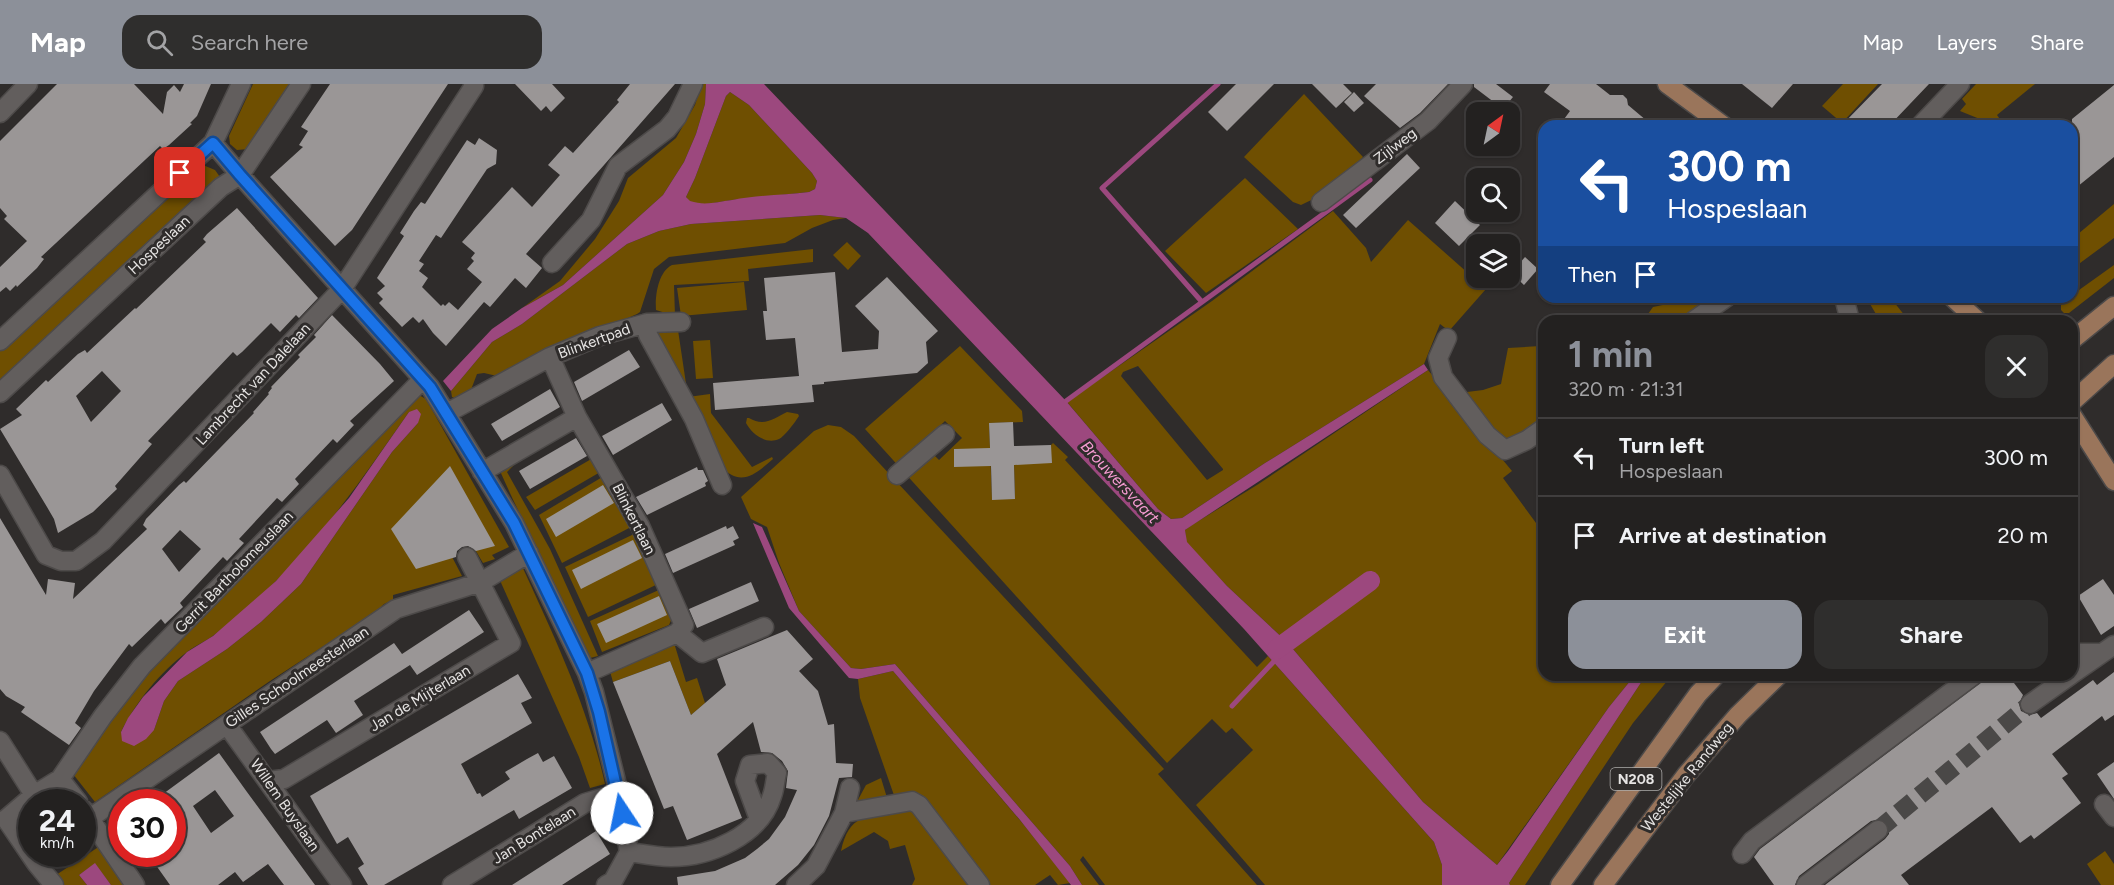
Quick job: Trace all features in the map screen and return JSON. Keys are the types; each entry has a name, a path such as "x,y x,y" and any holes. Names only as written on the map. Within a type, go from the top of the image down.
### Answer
{"main road":[{"path":"1666,84 1716,120"},
{"path":"1958,303 1972,315"},
{"path":"2078,335 2114,306"},
{"path":"2078,397 2114,364"},
{"path":"2078,424 2114,481"},
{"name":"N208","path":"1560,885 1698,694 1710,681"},
{"name":"Westelijke Randweg","path":"1603,885 1686,775 1738,715 1773,681"}],"street":[{"path":"0,113 28,84"},
{"path":"0,341 213,143 242,84"},
{"name":"Hospeslaan","path":"0,393 221,187 240,175 301,84"},
{"name":"Lambrecht van Dalelaan","path":"0,475 46,555 61,561 76,561 103,541 342,289 474,86 473,84"},
{"path":"552,263 591,220 618,166 667,129 677,117 693,84"},
{"name":"Zijlweg","path":"1321,202 1428,121 1463,84"},
{"path":"1926,120 1960,84"},
{"path":"213,143 423,379 447,413 514,523 587,673 594,692 619,793 629,852 611,884"},
{"path":"1701,315 1718,303"},
{"path":"647,323 681,322"},
{"name":"Blinkertpad","path":"447,413 550,357 600,336 647,323 648,335 694,419 722,485"},
{"path":"1447,338 1438,358 1443,377 1487,435 1505,450 1538,432"},
{"path":"482,472 577,417 550,357"},
{"name":"Gerrit Bartholomeuslaan","path":"60,779 103,716 142,666 423,379"},
{"name":"Blinkertlaan","path":"577,417 640,526 684,625 677,633"},
{"path":"897,475 945,434"},
{"name":"Gilles Schoolmeesterlaan","path":"96,812 396,609 481,582 529,553"},
{"path":"467,557 481,582"},
{"name":"Jan de Mijterlaan","path":"268,781 284,779 511,643 481,582"},
{"path":"587,673 677,633 702,653 764,627"},
{"path":"2078,652 2108,649"},
{"path":"2078,670 2108,649"},
{"path":"1742,854 1752,841 1966,681"},
{"path":"2030,704 2063,681"},
{"name":"Willem Buyslaan","path":"227,725 342,885"},
{"path":"0,741 30,789"},
{"path":"44,789 60,779 68,789"},
{"path":"796,885 816,866 844,813 850,788"},
{"name":"Jan Bontelaan","path":"452,885 585,802 619,793"},
{"path":"844,813 912,801 919,805 980,885"},
{"path":"18,807 3,819 18,834"},
{"path":"629,852 670,857 695,855 723,846 744,834 759,819"},
{"path":"1806,885 1878,830"},
{"path":"96,834 135,885"},
{"path":"47,867 54,885"}],"shaded area":[{"path":"253,84 295,84 248,149 237,150 230,144 229,136"},
{"path":"695,84 706,84 705,104 684,162 663,195 563,285 522,308 560,281 595,239 619,201 628,178 676,138 695,105 700,89"},
{"path":"1843,84 1878,84 1845,120 1838,120 1822,106"},
{"path":"1976,84 2035,84 1997,115 2000,120 1982,120 1960,111 1966,104 1962,99"},
{"path":"730,92 749,105 812,173 817,181 815,189 809,192 701,205 690,202 686,197 726,96"},
{"path":"1304,94 1363,157 1335,184 1319,196 1301,205 1293,202 1244,157"},
{"path":"203,165 215,170 220,177 0,382 0,351 196,168"},
{"path":"1245,178 1298,229 1206,293 1165,251"},
{"path":"2114,204 2114,238 2078,265 2078,234"},
{"path":"1333,211 1366,248 1371,262 1408,220 1466,271 1466,288 1486,289 1449,331 1440,324 1424,364 1265,463 1182,518 1171,519 1158,509 1067,402 1212,301","holes":["1138,366 1223,470 1207,480 1121,376 1123,372"]},
{"path":"820,215 846,218 812,228 785,243 669,257 654,269 640,312 637,314 497,376 477,374 469,395 460,400 452,397 451,391 492,342 522,324 627,244 659,231 691,224"},
{"path":"847,242 861,256 848,270 833,255"},
{"path":"813,249 813,262 748,269 749,281 674,285 675,316 656,310 657,291 663,273 672,265"},
{"path":"2114,265 2114,278 2069,313 2064,313 2061,305 2078,303 2078,291"},
{"path":"744,282 747,310 681,316 677,288"},
{"path":"1672,303 1706,303 1689,315 1647,315 1653,307"},
{"path":"1870,303 1895,303 1904,315 1876,315"},
{"path":"678,330 688,397 710,394 711,413 752,467 772,457 773,459 754,474 735,476 721,466 654,332"},
{"path":"710,340 713,378 696,379 693,341"},
{"path":"960,346 1022,411 1023,422 989,423 992,499 1015,499 1014,462 1051,463 1053,443 1068,457 1065,460 1257,667 1268,656 1434,842 1442,865 1442,885 1265,885 1196,805 1253,750 1232,728 1226,733 1212,719 1167,763 865,429","holes":["945,421 962,438 939,460 922,443"]},
{"path":"1538,346 1538,426 1517,438 1500,438 1492,431 1467,392 1501,384 1508,348"},
{"path":"1428,370 1512,471 1503,478 1536,523 1538,522 1538,681 1630,681 1609,707 1497,865 1423,802 1287,642 1227,586 1186,542 1185,530 1257,485"},
{"path":"417,394 426,399 509,547 492,555 495,559 483,563 470,541 450,553 462,576 393,595 393,600 384,604 376,612 270,681 114,789 108,789 108,793 96,801 96,789 85,789 73,774 133,684","holes":["409,412 418,423 392,452 301,584 261,622 227,649 178,681 164,701 154,730 121,732 141,699 168,668 238,615 295,561 346,500"]},
{"path":"787,412 799,416 779,439 769,441 764,439 752,431 746,423 747,418 764,422"},
{"path":"828,425 841,427 854,436 1164,769 1158,774 1257,885 1105,885 1083,856 1080,860 1099,885 1082,885 1070,866 895,664 861,669 851,668 799,611 767,527 751,519 741,497 814,431"},
{"path":"593,458 602,471 535,510 526,497"},
{"path":"516,463 507,472 550,549 598,656 590,658 579,644 560,596 500,471 509,464"},
{"path":"604,476 631,527 562,563 539,515"},
{"path":"634,534 658,584 588,617 565,567"},
{"path":"521,564 580,700 605,784 590,788 579,757 498,576"},
{"path":"661,589 673,616 669,625 602,652 590,621"},
{"path":"661,646 675,646 686,682 697,678 705,703 691,715 670,661 613,682 609,668"},
{"path":"893,671 1024,825 1070,883 1058,885 1050,875 1035,885 986,885 920,798 896,801 860,698 858,679"},
{"path":"1642,681 1667,681 1633,723 1525,885 1510,885 1509,883"},
{"path":"881,778 888,801 853,809 866,785"},
{"path":"899,810 912,811 921,816 975,885 912,885 915,879 905,845 890,849 888,841 874,832 841,851 849,830 861,819"},
{"path":"103,844 108,851 108,867 119,867 132,885 111,885 96,865 96,849"},
{"path":"2105,851 2114,864 2114,885 2101,885 2087,864"},
{"path":"68,867 91,867 79,875 87,885 63,885 56,875"}],"water":[{"name":"Brouwersvaart","path":"706,84 764,84 1066,401 1158,509 1171,519 1182,518 1265,463 1424,364 1428,370 1185,530 1187,542 1227,586 1287,642 1423,802 1497,865 1609,707 1630,681 1642,681 1509,883 1510,885 1442,885 1442,865 1434,842 1244,629 868,233 846,218 820,215 691,224 659,231 627,244 522,324 492,342 451,391 443,381 492,329 522,308 563,285 663,195 684,162 705,104","holes":["730,92 749,105 817,181 815,189 809,192 711,203 690,201 686,197 726,96"]},
{"path":"417,409 421,414 418,423 392,452 301,584 261,622 227,649 178,681 164,701 154,730 146,739 134,746 122,741 121,732 143,697 187,652 213,636 276,581 349,498 409,412"},
{"path":"753,523 762,527 799,611 851,668 861,669 895,664 1070,866 1082,885 1071,885 1020,820 893,671 858,679 849,678 789,608"},
{"path":"96,864 111,885 87,885 79,875 90,867 96,867"}],"building":[{"path":"57,84 134,84 163,114 167,92 174,85 180,92 184,84 211,84 197,116 190,123 192,124 169,145 163,149 160,146 41,257 44,259 37,268 17,287 16,285 10,291 6,287 0,292 0,267 27,241 4,219 7,216 0,208 0,141"},
{"path":"330,84 448,84 352,230 335,246 270,177 303,147 299,145 308,131 301,127"},
{"path":"515,84 552,84 565,98 551,112 546,106 541,111"},
{"path":"630,84 675,84 526,254 542,268 526,288 515,278 490,307 484,302 446,346 423,319 419,323 413,317 402,327 379,303 383,299 377,293 385,286 377,278 404,236 400,233 414,211 421,202 425,204 467,140 475,145 479,138 497,150 496,164 487,169 441,238 436,235 419,261 424,264 419,271 428,278 422,287 441,306 449,302 458,310 482,282 467,269 474,261 471,258 475,253 462,242 512,187 532,207 560,175 548,165 565,146 573,153 619,102 617,100"},
{"path":"1236,84 1274,84 1227,131 1208,112"},
{"path":"1312,84 1343,84 1352,93 1336,108"},
{"path":"1376,84 1448,84 1420,113 1400,128 1364,96"},
{"path":"1474,84 1496,84 1513,97 1509,102 1494,102 1474,87"},
{"path":"1550,84 1596,84 1610,95 1623,95 1628,105 1646,120 1563,120 1570,111 1544,92"},
{"path":"1742,84 1793,84 1772,108"},
{"path":"1882,84 1929,84 1895,120 1847,120"},
{"path":"2114,85 2114,157 2078,186 2078,120 2072,119"},
{"path":"1354,92 1364,103 1354,112 1344,102"},
{"path":"1407,154 1420,168 1356,228 1343,215"},
{"path":"1455,201 1466,212 1466,222 1477,222 1480,225 1471,234 1466,234 1466,239 1459,246 1435,223"},
{"path":"237,208 318,298 299,318 296,315 280,332 271,323 237,356 233,352 148,441 152,444 115,486 117,489 93,512 58,533 54,519 0,429 22,415 16,409 46,380 48,382 78,354 85,350 87,353 136,309 206,242 203,239","holes":["102,371 121,391 91,422 76,396"]},
{"path":"1525,257 1538,269 1524,285 1520,281 1520,263"},
{"path":"835,272 842,352 878,349 879,331 855,306 887,277 938,331 926,342 928,363 917,373 812,385 814,402 715,410 713,383 799,376 795,338 766,340 763,311 767,311 764,278"},
{"path":"332,315 394,381 350,421 354,425 337,443 333,439 295,479 299,484 282,502 277,498 239,539 244,543 227,561 223,557 180,603 183,607 165,624 161,619 132,647 129,644 94,691 75,723 81,728 69,745 21,712 25,707 6,696 0,689 0,518 46,595 48,579 75,583 73,599 147,529 143,525 146,519 179,485 184,481 186,483 254,413 269,394 271,387 316,337 314,335","holes":["180,530 201,549 179,572 162,549"]},
{"path":"629,350 640,367 582,401 574,382"},
{"path":"550,389 560,407 502,441 491,424"},
{"path":"662,403 672,420 613,455 602,436"},
{"path":"1013,422 1014,446 1051,445 1052,463 1014,465 1015,499 992,500 991,466 954,467 954,449 990,448 989,423"},
{"path":"576,438 587,456 530,489 519,471"},
{"path":"450,466 495,546 476,551 468,546 462,547 457,551 456,557 416,569 391,529"},
{"path":"697,467 698,470 703,470 708,481 705,483 706,486 647,515 636,497"},
{"path":"603,485 614,503 556,537 546,519"},
{"path":"726,526 727,529 733,526 739,538 733,541 735,545 673,573 665,554"},
{"path":"633,540 642,558 581,589 572,570"},
{"path":"2103,579 2114,595 2114,626 2101,635 2078,596"},
{"path":"751,582 759,601 697,628 689,609"},
{"path":"659,596 667,615 606,643 597,624"},
{"path":"469,610 484,632 417,675 410,665 354,701 363,715 336,733 327,720 275,754 260,732 394,643 402,654"},
{"path":"787,630 813,659 799,671 818,691 828,725 834,724 836,763 853,764 852,777 839,778 829,816 814,845 798,865 775,885 678,885 677,877 715,871 745,858 757,849 769,839 785,817 797,790 786,788 788,771 782,761 772,753 761,752 753,722 717,754 742,818 687,840 673,806 664,809 613,682 670,661 691,715 726,685 717,659"},
{"path":"2114,672 2114,715 2105,721 2102,716 2052,754 2068,774 2062,778 2081,803 2034,839 2031,835 2020,843 1992,807 1901,875 1909,885 1825,885 1885,839 1889,834 1889,828 1882,819 1871,821 1799,876 1795,885 1774,885 1754,857 1760,849 1983,681 2012,681 2023,695 2019,704 2021,711 2030,715 2037,713 2041,718 2093,680 2097,685"},
{"path":"518,674 532,698 521,703 532,723 461,764 477,794 480,793 482,797 510,779 505,772 538,753 543,762 554,756 572,788 519,819 514,810 384,885 368,885 358,868 364,864 348,837 337,844 310,796"},
{"path":"219,753 315,885 284,885 268,864 243,882 235,872 218,885 170,885 157,867 186,867 186,789 170,789","holes":["215,790 234,816 211,833 193,806"]},
{"path":"2114,762 2114,799 2097,774"},
{"path":"596,831 610,854 562,885 512,885"}],"waterway":[{"path":"1202,302 1102,188 1218,84"},
{"path":"1066,401 1370,180"},
{"path":"1277,649 1370,581"},
{"path":"1232,706 1278,657"}],"tunnel":[{"path":"1878,830 2030,704"}],"route":[{"path":"180,173 213,143 430,387 514,523 587,673 599,712 622,813"}]}
